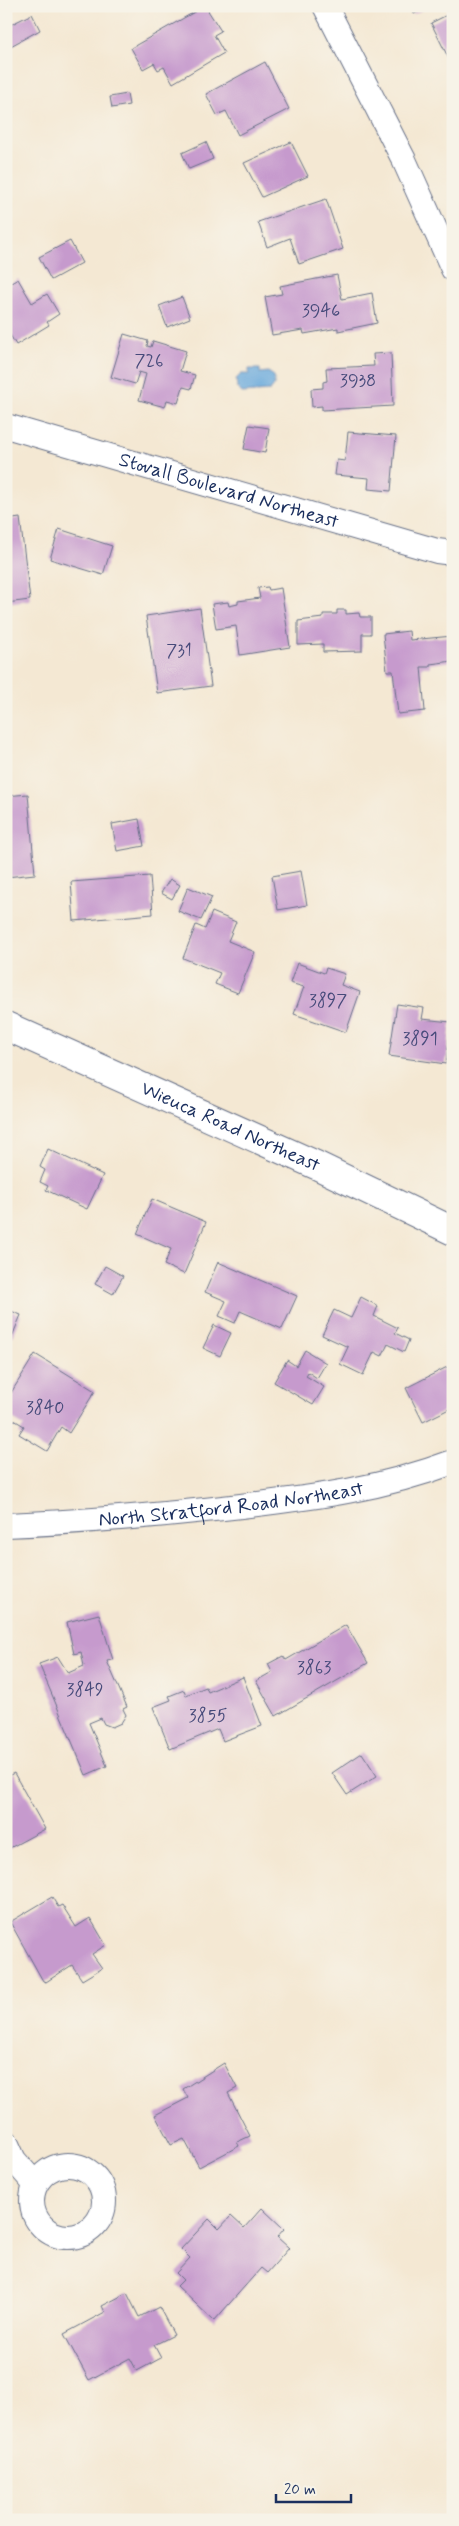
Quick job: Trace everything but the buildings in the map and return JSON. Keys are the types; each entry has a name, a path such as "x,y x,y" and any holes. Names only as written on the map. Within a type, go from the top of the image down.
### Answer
{"street":[{"path":"325,6 404,160 453,269"},
{"name":"Stovall Boulevard Northeast","path":"6,426 437,551 453,552"},
{"name":"Wieuca Road Northeast","path":"6,1026 316,1165 453,1231"},
{"name":"North Stratford Road Northeast","path":"6,1526 96,1522 324,1496 379,1486 453,1462"},
{"path":"6,2142 14,2160 35,2184"}],"water":[{"path":"249,369 260,369 260,373 268,372 274,376 274,386 270,391 242,393 237,388 236,379 241,374 249,374"}]}
